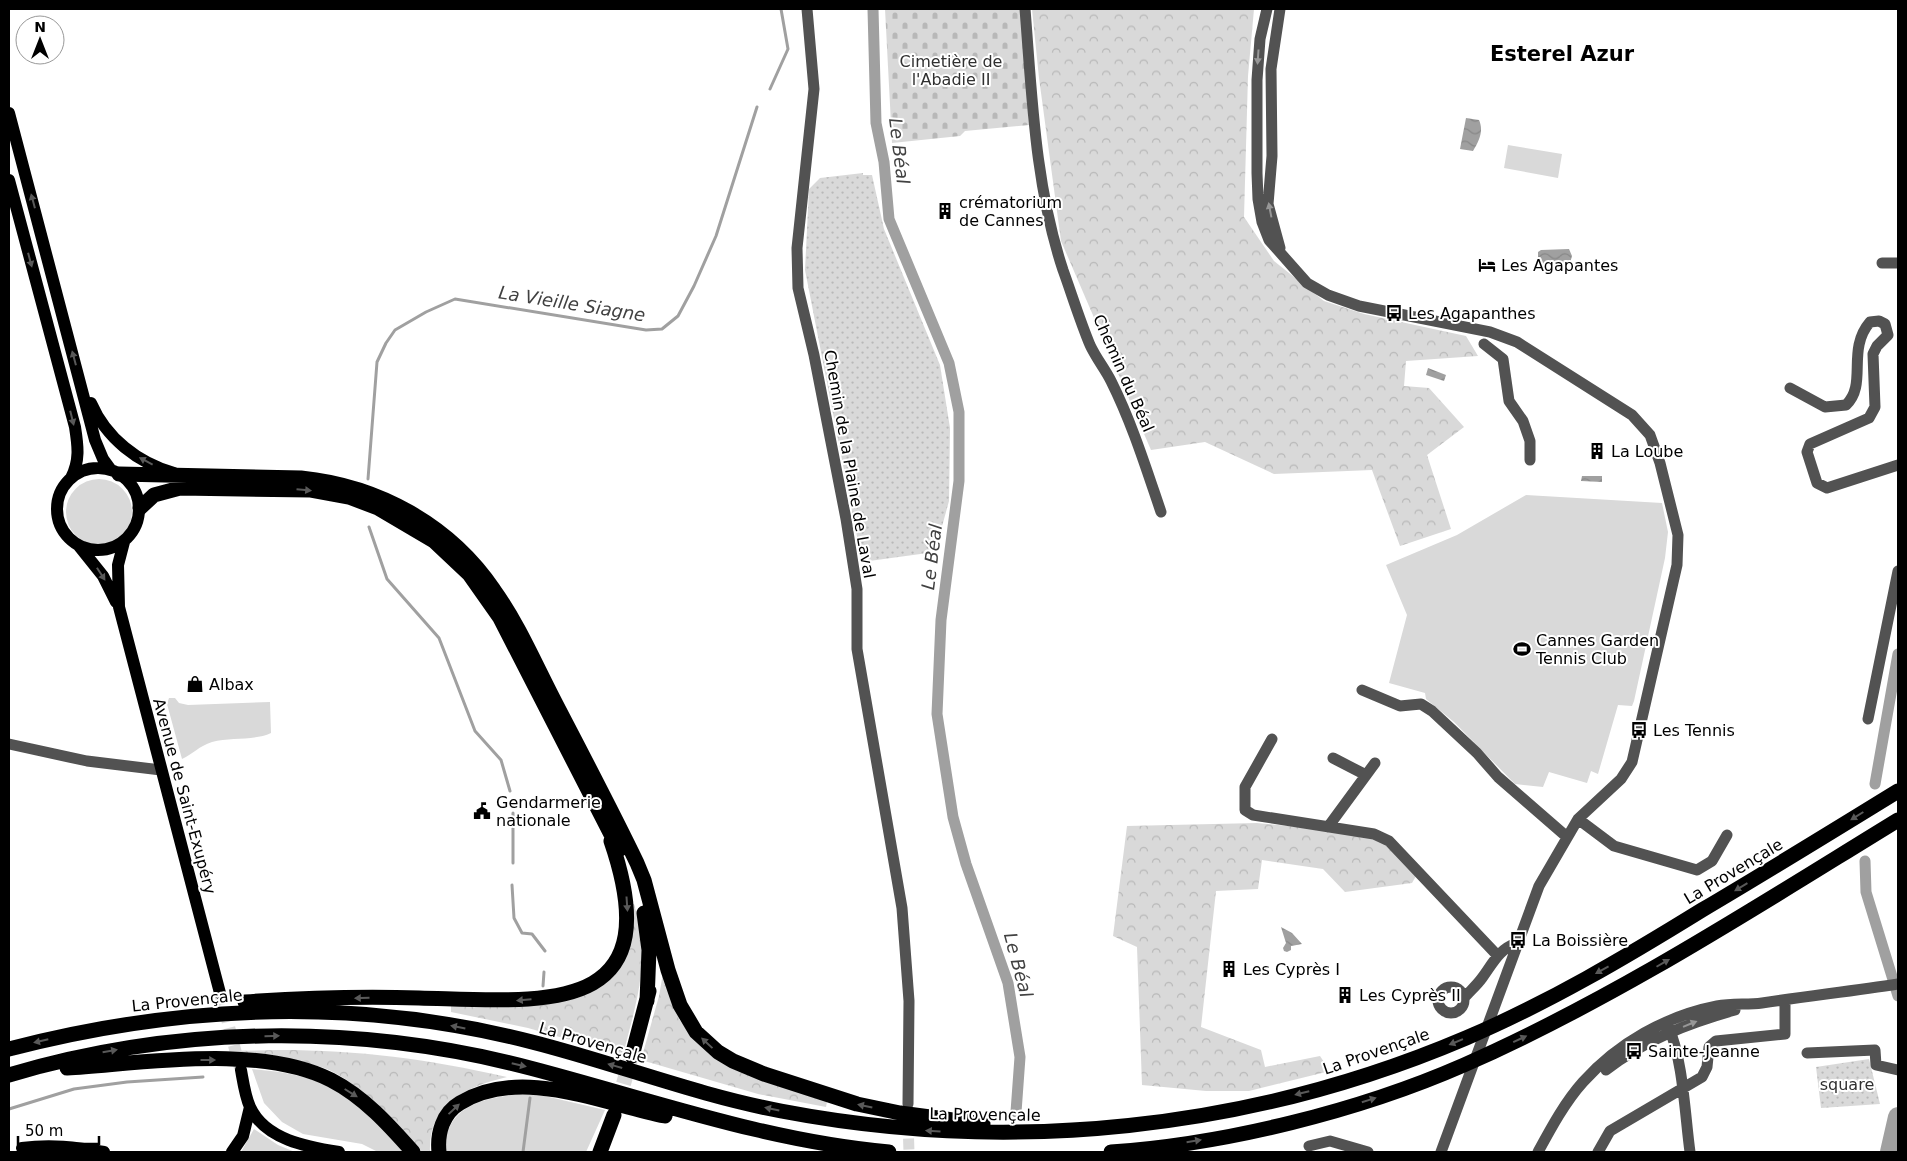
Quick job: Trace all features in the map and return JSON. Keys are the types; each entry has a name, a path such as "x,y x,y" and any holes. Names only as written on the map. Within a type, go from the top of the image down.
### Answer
{"highway":[{"path":"115,472 191,477 301,478 354,488 383,498 430,525 463,552 495,590 519,632 637,862 674,989 688,1019 706,1043 733,1061 798,1086 866,1106 924,1117 1052,1133"},
{"path":"140,508 154,495 180,488 311,490 365,502 393,515 421,532 461,565 492,606 509,635 632,875 642,906 649,950 647,1001"},
{"name":"La Provençale","path":"9,1049 89,1030 158,1018 235,1012 337,1012 457,1026 531,1042 695,1090 778,1111 837,1121 921,1130 1052,1133 1154,1123 1273,1101 1386,1069 1467,1037 1545,1000 1604,969 1898,791"},
{"path":"1111,1152 1195,1141 1327,1112 1391,1093 1462,1066 1540,1030 1617,990 1898,820"},
{"path":"158,1018 210,1006 276,1000 415,998 514,1001 562,995 585,988 600,978 611,965 621,947 626,931 626,896 619,864 605,823"},
{"path":"632,1056 655,962 655,920"},
{"path":"9,1075 110,1051 193,1040 275,1036 360,1039 448,1050 529,1068 762,1132"},
{"path":"28,1070 184,1060 256,1062 285,1065 331,1080 361,1099 413,1152"},
{"path":"439,1152 439,1130 444,1119 454,1106 469,1097 505,1086 540,1088 675,1118 820,1143 889,1152"},
{"path":"600,1152 614,1114"}],"main road":[{"path":"9,113 95,440 103,459 134,489 140,508 135,528 124,542 106,550 97,551 78,545 64,532 57,514 60,494 71,478 78,459 74,428 9,180"},
{"path":"80,380 104,427 123,446 158,467 191,477"},
{"path":"71,478 90,469 115,472"},
{"name":"Avenue de Saint-Exupéry","path":"119,607 118,565 124,542"},
{"name":"Avenue de Saint-Exupéry","path":"78,545 103,576 119,607 220,993"},
{"path":"240,1070 250,1107 270,1129 298,1144 339,1152"},
{"path":"232,1152 243,1136 250,1107"},
{"path":"15,1148 63,1146 104,1152"},
{"path":"15,1148 76,1152"}],"street":[{"name":"Chemin de la Plaine de Laval","path":"807,9 814,89 798,248 798,288 814,355 846,519 857,589 857,649 902,908 909,1001 908,1104"},
{"name":"Chemin du Béal","path":"1025,9 1033,120 1047,208 1061,263 1091,346 1111,382 1138,446 1161,512"},
{"path":"1267,9 1260,39 1257,80 1258,199 1262,222 1269,240 1282,257 1306,282 1359,306 1490,332 1517,342 1632,415 1650,435 1660,463 1678,536 1677,565 1632,762 1620,779 1578,818 1539,886 1441,1152"},
{"path":"1280,9 1271,69 1272,156 1268,204 1282,257"},
{"path":"1882,263 1898,263"},
{"path":"1790,388 1826,407 1846,405 1857,391 1856,353 1864,329 1870,322 1879,321 1886,324 1888,335 1877,346 1873,354 1875,406 1869,418 1810,444 1807,452 1817,483 1827,488 1898,465"},
{"path":"1484,344 1502,359 1509,401 1523,421 1530,441 1530,460"},
{"path":"1868,719 1898,571"},
{"path":"1362,690 1400,706 1421,704 1432,711 1477,752 1498,777 1567,837"},
{"path":"1272,739 1244,787 1245,810 1253,815 1268,818 1374,834 1389,841 1497,955"},
{"path":"9,744 87,761 161,770"},
{"path":"1333,758 1366,775"},
{"path":"1328,827 1375,763"},
{"path":"1578,818 1614,846 1697,870 1712,861 1727,836"},
{"path":"1464,998 1456,988 1440,986 1435,1007 1445,1012 1457,1012 1462,1006 1464,998 1482,978 1497,955 1509,946 1518,943"},
{"path":"1538,1152 1564,1108 1596,1077 1669,1027 1756,1004 1898,984"},
{"path":"1598,1152 1610,1131 1702,1076 1707,1067 1709,1047 1716,1041 1785,1034 1784,1000"},
{"path":"1669,1027 1681,1088 1690,1152"},
{"path":"1807,1053 1875,1050 1876,1065 1898,1070"},
{"path":"1309,1146 1330,1141 1368,1152"}],"green space":[{"name":"Cimetière de l'Abadie II","path":"885,9 1022,9 1029,125 965,131 960,136 892,143"},
{"path":"1032,9 1254,9 1248,76 1244,217 1274,261 1324,301 1364,314 1466,336 1478,356 1406,361 1404,386 1429,388 1464,427 1427,455 1451,529 1400,546 1372,470 1274,474 1205,442 1151,450 1061,241 1039,78"},
{"path":"1508,145 1562,154 1558,178 1504,168"},
{"path":"863,173 863,175 872,175 884,229 940,365 950,428 949,501 935,552 862,562 805,270 809,189 820,178"},
{"path":"99,479 112,482 122,489 129,499 132,512 129,525 122,535 112,542 99,545 86,542 76,535 69,525 66,512 69,499 76,489 86,482"},
{"name":"Cannes Garden Tennis Club","path":"1526,495 1662,503 1668,532 1665,558 1634,701 1632,706 1618,705 1598,774 1591,771 1587,783 1549,772 1543,787 1515,784 1454,722 1426,699 1425,693 1389,683 1407,615 1386,565 1457,535"},
{"path":"169,698 175,698 179,703 188,705 270,702 271,733 257,737 212,742 182,759 167,704"},
{"path":"1257,823 1352,832 1385,843 1416,876 1412,883 1345,892 1323,869 1262,860 1258,889 1216,891 1201,1027 1261,1050 1265,1067 1320,1056 1330,1071 1249,1091 1206,1091 1142,1085 1137,947 1113,936 1127,826"},
{"path":"634,904 639,925 642,962 637,998 623,1055 528,1028 451,1012 451,1004 582,995 593,991 612,976 632,905"},
{"path":"663,973 679,1019 690,1034 827,1102 826,1107 758,1094 641,1060 659,996"},
{"path":"309,1050 393,1057 449,1065 507,1077 477,1086 452,1100 435,1121 431,1135 430,1152 418,1152 376,1105 351,1083 338,1075 324,1068 300,1061 226,1051"},
{"name":"square","path":"1869,1059 1880,1104 1821,1108 1816,1067"},
{"path":"252,1069 281,1072 308,1078 335,1089 365,1110 404,1152 378,1152 362,1144 303,1134 282,1122 264,1103"},
{"path":"520,1094 545,1096 605,1110 586,1152 445,1152 446,1136 451,1124 468,1107 493,1098"},
{"path":"254,1129 278,1145 295,1152 241,1152"}],"water":[{"path":"1466,118 1479,120 1481,128 1480,136 1473,151 1460,149"},
{"path":"1569,249 1572,256 1570,263 1541,264 1538,262 1538,252 1541,250"},
{"path":"1428,368 1446,375 1444,381 1426,375"},
{"path":"1582,476 1602,476 1602,482 1581,481"},
{"path":"1281,927 1292,933 1302,944 1291,946 1291,950 1284,951 1283,948 1286,943"}],"waterway":[{"name":"La Vieille Siagne","path":"770,89 788,49 781,9"},
{"name":"Le Béal","path":"873,9 876,123 884,162 889,219 949,363 959,412 959,481 941,620 937,714 953,817 966,864 1008,983 1020,1057 1016,1112"},
{"name":"La Vieille Siagne","path":"368,479 377,362 395,330 426,312 455,299 646,330 662,329 678,316 694,286 716,236 757,107"},
{"name":"La Vieille Siagne","path":"369,527 387,579 439,638 475,731 501,760 510,791"},
{"path":"1875,784 1898,654"},
{"name":"La Vieille Siagne","path":"513,813 513,863"},
{"path":"1865,861 1866,892 1898,996"},
{"name":"La Vieille Siagne","path":"512,885 514,918 522,933 532,934 545,951"},
{"name":"La Vieille Siagne","path":"543,986 544,972"},
{"path":"9,1109 74,1089 127,1082 203,1077"},
{"name":"La Vieille Siagne","path":"523,1152 530,1098"},
{"path":"1890,1152 1898,1117"}],"tunnel":[{"path":"220,993 240,1068"},
{"path":"617,1106 631,1058"},
{"path":"908,1122 909,1152"}],"place":[{"name":"crématorium de Cannes","path":"945,211"},
{"name":"Les Agapantes","path":"1487,265"},
{"name":"Les Agapanthes","path":"1394,313"},
{"name":"La Loube","path":"1597,451"},
{"name":"Cannes Garden Tennis Club","path":"1522,649"},
{"name":"Albax","path":"195,684"},
{"name":"Les Tennis","path":"1639,730"},
{"name":"Gendarmerie nationale","path":"482,811"},
{"name":"La Boissière","path":"1518,940"},
{"name":"Les Cyprès I","path":"1229,969"},
{"name":"Les Cyprès II","path":"1345,995"},
{"name":"Sainte-Jeanne","path":"1634,1051"}],"district":[{"name":"Esterel Azur","path":"1562,54"}]}
